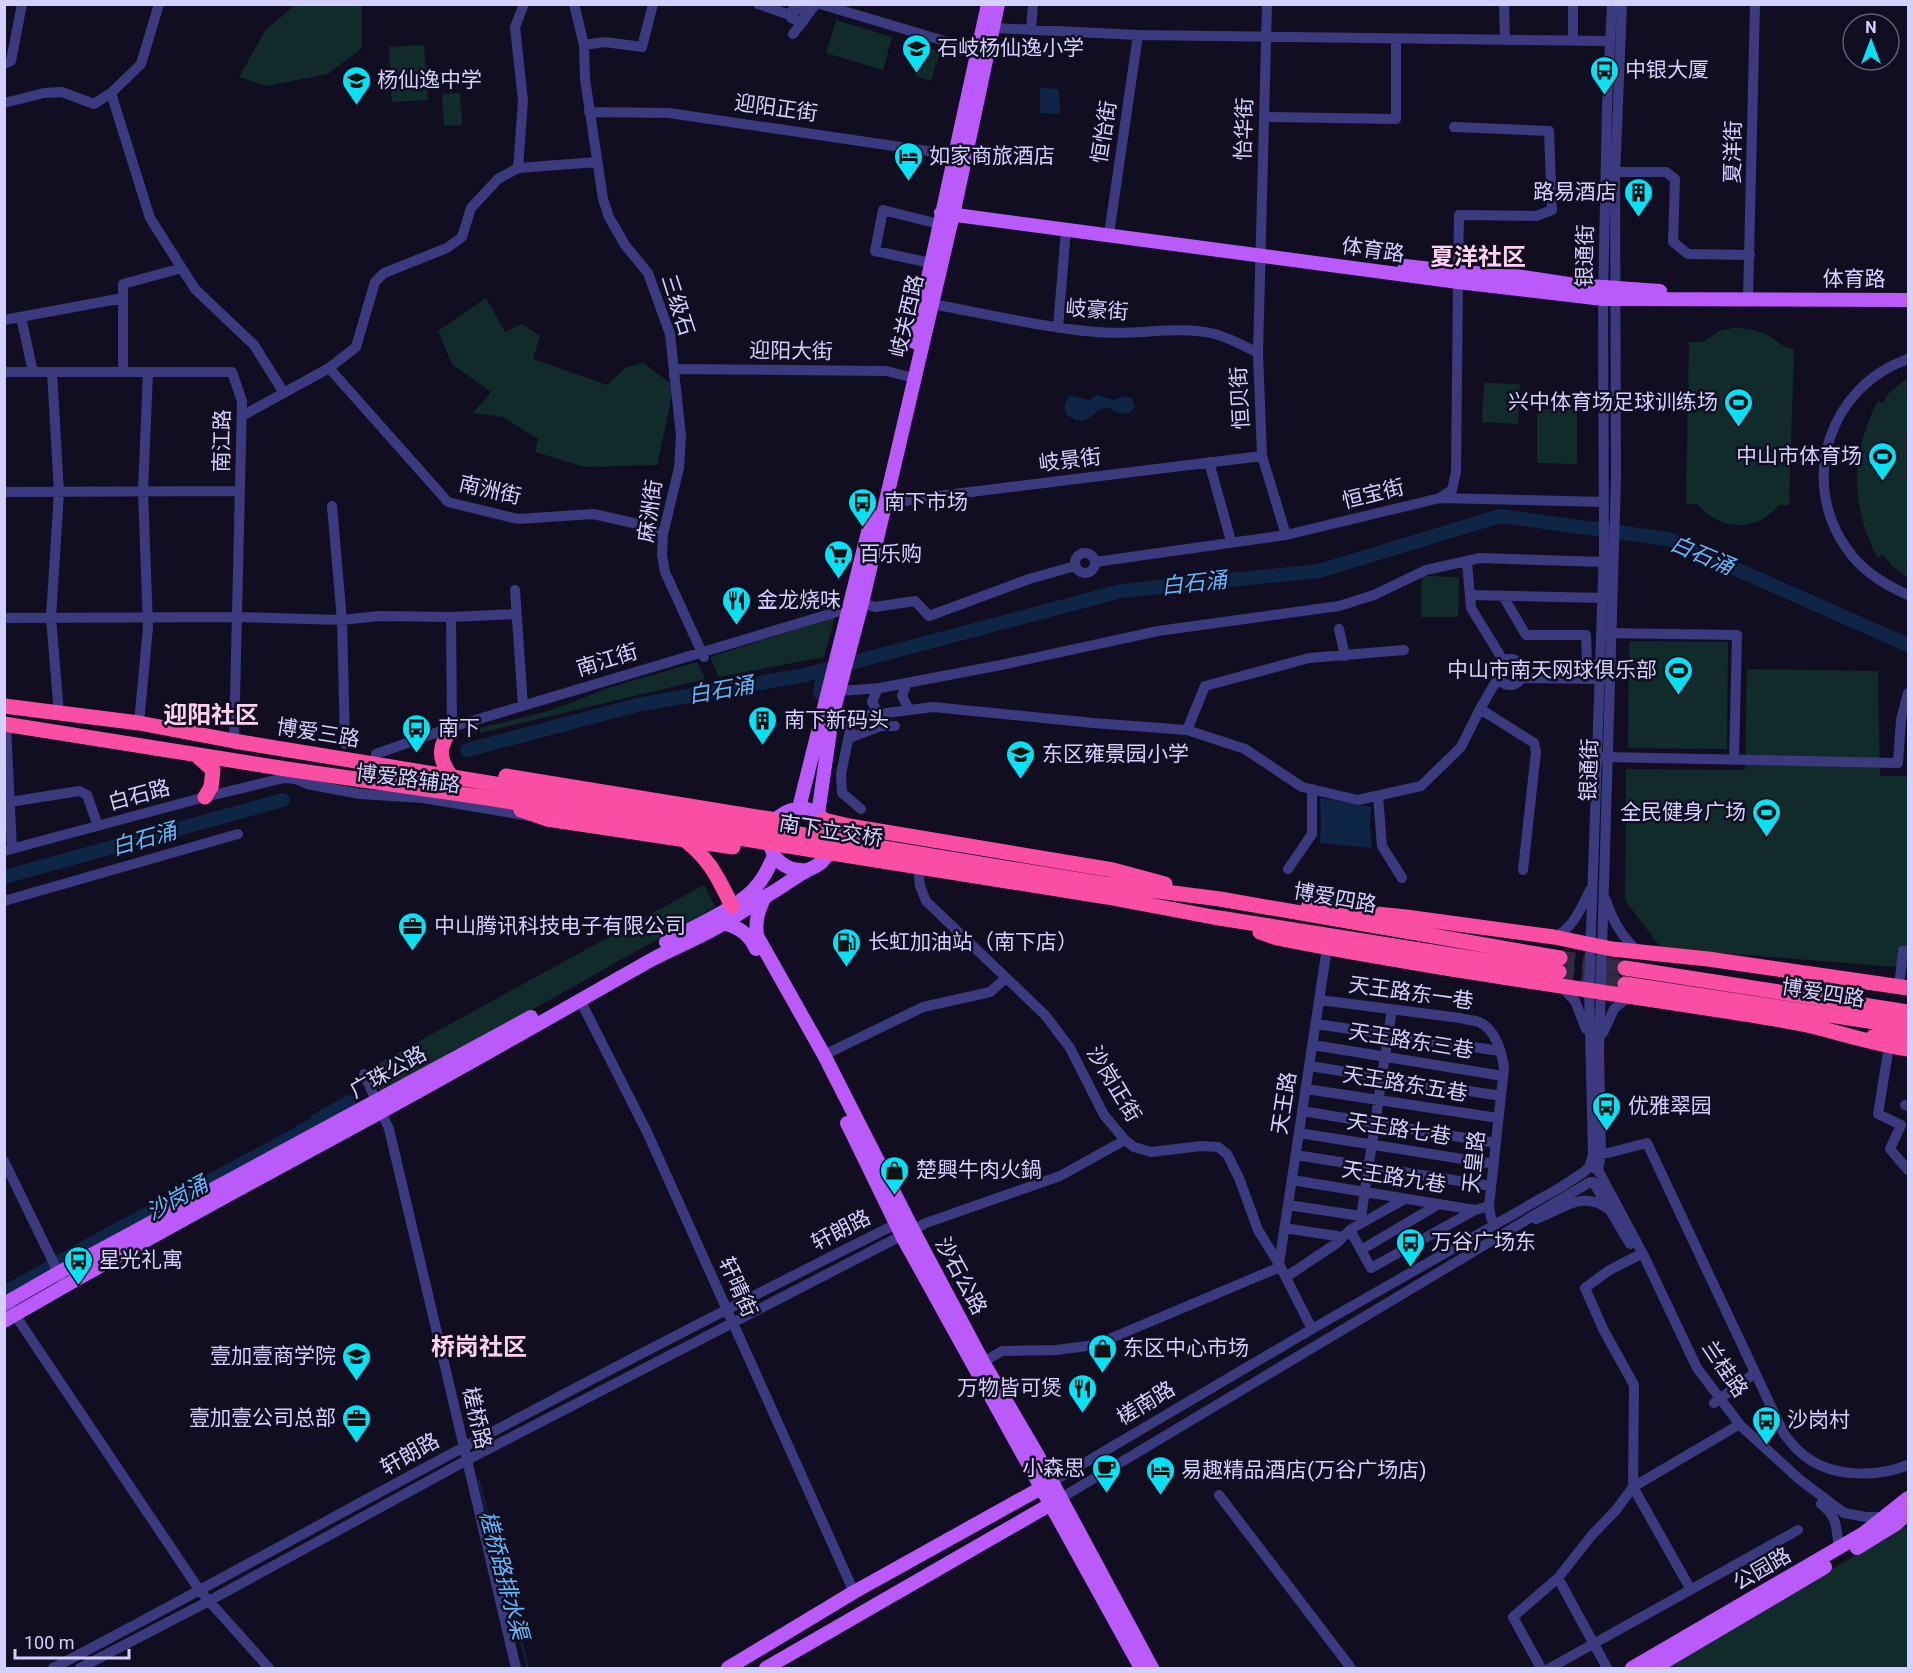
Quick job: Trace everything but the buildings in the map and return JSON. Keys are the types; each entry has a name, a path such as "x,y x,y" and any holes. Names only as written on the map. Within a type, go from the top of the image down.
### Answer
{"highway":[{"name":"博爱三路","path":"4,706 139,723 234,741 343,751 447,770 549,807"},
{"name":"博爱三路","path":"5,724 196,755 549,807"},
{"path":"447,770 441,751 444,738 452,727"},
{"path":"343,751 355,759 376,754 447,770 536,780 776,820"},
{"path":"196,755 213,770 211,787 205,797"},
{"path":"549,807 687,841 773,854"},
{"name":"南下立交桥","path":"549,807 1105,890"},
{"path":"821,817 849,826 1113,870 1220,899"},
{"path":"687,841 702,853 738,907"},
{"path":"823,861 1088,904 1130,909 1158,906"},
{"name":"博爱四路","path":"1105,890 1220,899 1560,972"},
{"name":"博爱四路","path":"1105,890 1158,906 1213,917 1560,972"},
{"path":"1245,904 1344,909 1554,937 1597,947 1810,973 1904,988"},
{"path":"1213,917 1277,938 1404,963 1560,972 1595,990 1626,983 1908,1049"},
{"path":"1810,973 1832,989 1880,999 1902,1010"},
{"name":"博爱四路","path":"1626,983 1902,1010"},
{"name":"博爱四路","path":"1626,983 1908,1027"},
{"path":"1805,1024 1876,1037 1908,1037"}],"main road":[{"name":"岐关西路","path":"834,689 883,507 932,304 955,154 988,4"},
{"name":"岐关西路","path":"856,606 931,263 946,213 999,4"},
{"name":"体育路","path":"946,213 1066,229 1109,231"},
{"name":"体育路","path":"946,213 1109,231 1458,277 1610,293 1908,300"},
{"name":"体育路","path":"1748,296 1908,294"},
{"path":"821,817 834,689"},
{"path":"799,808 834,689"},
{"path":"738,907 765,897 823,861 831,845 829,827 812,810 799,808 790,810 776,820 770,836 773,854 785,866 794,870 807,870"},
{"name":"广珠公路","path":"378,1107 667,951 724,923 764,877 773,854"},
{"name":"沙石公路","path":"765,897 759,909 756,925 757,936 824,1055 904,1230 984,1362 1141,1668"},
{"name":"广珠公路","path":"8,1311 738,907"},
{"name":"沙石公路","path":"724,923 744,931 751,938 904,1230 973,1368 1047,1485"},
{"name":"槎南路","path":"728,1668 854,1592 1047,1485"},
{"name":"公园路","path":"1868,1536 1908,1498"},
{"name":"沙石公路","path":"1055,1501 1152,1668"},
{"name":"槎南路","path":"766,1668 1055,1501"},
{"name":"公园路","path":"1654,1668 1841,1552 1868,1536 1896,1524 1908,1513"},
{"name":"公园路","path":"1632,1668 1841,1552"}],"street":[{"path":"7,62 22,4"},
{"path":"4,103 44,93 62,92 94,104 111,93 141,64 159,4"},
{"path":"518,168 523,101 515,27 524,4"},
{"name":"三级石","path":"574,4 584,45 585,79 603,199 609,217 625,245 648,273 670,334 681,436 679,468 671,501"},
{"path":"584,45 605,42 642,47 653,4"},
{"path":"758,4 790,15 793,9 804,10 804,19"},
{"path":"793,34 818,4 978,51"},
{"path":"1031,30 1033,4"},
{"name":"怡华街","path":"1260,252 1268,4"},
{"path":"1504,4 1505,40"},
{"path":"1573,40 1574,4"},
{"name":"银通街","path":"1597,947 1591,887 1603,757 1609,550 1612,4"},
{"path":"1610,293 1622,4"},
{"name":"夏洋街","path":"1748,296 1755,4"},
{"path":"994,28 1267,38 1610,41"},
{"name":"恒怡街","path":"1109,231 1138,35"},
{"path":"1264,117 1396,119 1396,39"},
{"path":"111,93 150,218 195,289 254,345 284,393"},
{"name":"迎阳正街","path":"590,112 669,113 955,154"},
{"path":"1440,498 1452,490 1456,472 1459,215 1536,216 1552,210 1549,131 1454,127"},
{"path":"242,416 329,368 357,347 375,282 384,273 447,248 462,237 471,208 498,178 518,168 597,162"},
{"path":"1616,171 1666,172 1675,179 1673,242 1688,254 1750,255"},
{"path":"931,263 874,251 883,210 946,213"},
{"path":"1058,328 1066,229"},
{"name":"恒贝街","path":"1260,252 1258,353 1262,456 1286,535"},
{"path":"123,372 123,284 182,268"},
{"path":"4,320 123,298"},
{"name":"岐豪街","path":"932,304 1058,328 1113,334 1191,331 1217,335 1258,353"},
{"path":"21,317 33,372"},
{"path":"1908,359 1871,378 1852,397 1837,420 1827,446 1823,473 1826,500 1834,526 1847,550 1866,570 1888,586 1908,594"},
{"name":"南洲街","path":"329,368 448,502 518,519 593,514 663,531"},
{"name":"迎阳大街","path":"674,369 886,371 906,376"},
{"name":"南江路","path":"4,372 232,372 242,401 234,741"},
{"path":"52,372 59,492 51,618 59,714"},
{"path":"139,723 148,617 143,491 148,372"},
{"name":"岐景街","path":"883,507 914,499 1262,456"},
{"path":"1209,462 1231,541"},
{"path":"4,492 240,491"},
{"name":"恒宝街","path":"856,606 875,607 915,601 929,616 1029,579 1075,566 1077,557 1083,553 1092,556 1095,562 1286,535 1440,498 1608,506"},
{"name":"麻洲街","path":"671,501 663,531 665,572 703,655"},
{"path":"333,506 342,620 343,751"},
{"name":"银通街","path":"1595,990 1597,947 1604,891 1601,664 1607,633 1603,598 1604,562 1609,550"},
{"path":"834,689 878,688 1158,631 1339,606 1374,595 1426,570 1480,558 1604,562"},
{"path":"1467,562 1471,608 1503,660"},
{"path":"515,590 523,706"},
{"path":"1470,596 1603,598"},
{"path":"1503,596 1526,635 1586,635 1587,664"},
{"name":"南江街","path":"376,754 452,727 703,655 856,606"},
{"path":"4,618 237,617 342,620 379,616 451,617 516,614"},
{"path":"451,617 452,727"},
{"path":"1339,628 1345,656"},
{"path":"1607,633 1737,636 1734,759"},
{"path":"1187,730 1205,686 1310,658 1404,650"},
{"path":"1515,659 1521,665 1523,672 1518,682 1510,685 1498,678 1496,670 1503,660 1515,659"},
{"path":"1521,665 1601,664"},
{"path":"832,717 879,714 933,706 1093,723 1187,730 1245,749 1302,787 1358,800 1421,786 1461,747 1479,709 1498,678"},
{"path":"1521,678 1601,680"},
{"path":"907,683 902,696 909,709"},
{"path":"878,688 872,702 879,714"},
{"path":"1603,757 1903,764 1901,720 1908,693"},
{"path":"1479,709 1534,743 1536,753 1523,870"},
{"path":"854,716 841,774 842,793 861,809"},
{"path":"5,724 10,802 8,850"},
{"path":"849,738 881,726 896,726"},
{"name":"博爱路辅路","path":"270,766 284,778 360,794 549,807"},
{"name":"白石路","path":"8,850 284,778"},
{"path":"1288,869 1312,834 1312,789"},
{"path":"10,802 79,791 87,795 98,826"},
{"path":"1378,796 1382,846 1402,878"},
{"path":"4,901 238,834"},
{"name":"沙岗正街","path":"919,876 926,901 1045,1015 1070,1048 1104,1115 1125,1140 1134,1147 1151,1152 1201,1146 1218,1148 1227,1154 1239,1178 1258,1230 1282,1269 1312,1329"},
{"path":"1554,937 1564,932 1572,923 1591,887"},
{"path":"1604,891 1617,928 1626,941 1640,952"},
{"name":"天王路","path":"1282,1269 1284,1228 1327,948"},
{"path":"1904,988 1903,951 1908,951"},
{"path":"1560,972 1585,1023 1594,1051"},
{"path":"824,1055 923,1007 990,992 1006,978"},
{"path":"1594,1051 1626,983"},
{"path":"1592,1174 1595,1151 1595,990"},
{"name":"轩晴街","path":"580,1000 647,1132 854,1592"},
{"name":"天王路东一巷","path":"1320,1000 1482,1023 1491,1032 1500,1051 1504,1072"},
{"path":"1361,1220 1392,1009"},
{"path":"1316,1024 1500,1051"},
{"name":"天王路东三巷","path":"1312,1046 1504,1072"},
{"path":"1889,1046 1878,1114 1901,1125 1890,1149 1908,1170"},
{"path":"1309,1066 1501,1096"},
{"name":"天皇路","path":"1498,1236 1502,1233 1503,1227 1500,1224 1493,1225 1489,1206 1504,1072"},
{"name":"槎桥路","path":"364,1074 389,1129 516,1668"},
{"name":"天王路东五巷","path":"1306,1089 1498,1118"},
{"path":"1302,1111 1496,1143"},
{"name":"天王路七巷","path":"1299,1133 1494,1164"},
{"path":"904,1230 1060,1176 1125,1140"},
{"path":"1560,1187 1581,1168 1595,1151 1647,1143 1784,1434 1801,1453 1832,1470 1866,1474 1894,1471 1908,1465"},
{"path":"1595,1151 1622,1214"},
{"path":"1296,1155 1491,1186"},
{"path":"4,1161 62,1280"},
{"name":"槎南路","path":"1047,1485 1493,1225 1560,1187 1592,1174"},
{"name":"槎南路","path":"1055,1501 1515,1226 1592,1174"},
{"name":"兰桂路","path":"1592,1174 1636,1256 1690,1369 1717,1401 1799,1479 1844,1513 1856,1516 1887,1517"},
{"name":"兰桂路","path":"1592,1174 1622,1214 1697,1368 1717,1401 1735,1427 1794,1483 1832,1514 1841,1552"},
{"name":"天王路九巷","path":"1292,1180 1475,1210 1489,1206"},
{"path":"984,1362 1002,1351 1056,1350 1095,1345 1282,1269 1337,1243 1361,1220 1405,1199"},
{"path":"1515,1226 1548,1215 1580,1200 1600,1203 1610,1210"},
{"path":"1361,1250 1438,1204"},
{"path":"1288,1205 1361,1220"},
{"path":"1284,1228 1346,1234 1361,1250 1371,1268 1475,1210"},
{"name":"轩朗路","path":"53,1668 726,1309 904,1230"},
{"name":"轩朗路","path":"80,1668 209,1601 467,1460 733,1323 904,1230"},
{"path":"1636,1256 1608,1271 1585,1288 1603,1329 1634,1385 1633,1488 1691,1590"},
{"path":"8,1311 200,1591 269,1668"},
{"path":"1717,1401 1755,1373"},
{"path":"1541,1668 1513,1617 1558,1578 1633,1488 1735,1427"},
{"path":"1219,1495 1352,1668"},
{"path":"1856,1516 1868,1536"},
{"path":"1550,1668 1798,1530"},
{"path":"1558,1578 1607,1668"}],"green space":[{"path":"296,4 362,5 362,48 328,74 267,86 239,77 265,31"},
{"path":"836,20 892,37 883,70 826,53"},
{"path":"424,45 428,100 392,102 389,47"},
{"path":"924,46 940,51 931,81 915,76"},
{"path":"460,93 462,125 444,126 442,94"},
{"path":"486,298 505,332 522,324 540,336 533,359 607,385 627,367 643,363 674,386 657,465 585,467 535,452 538,439 503,417 473,413 491,392 452,364 438,331"},
{"path":"1733,328 1758,331 1794,349 1789,505 1779,505 1760,520 1738,525 1727,524 1716,519 1697,504 1686,504 1689,342 1703,342 1719,331"},
{"name":"中山市体育场","path":"1908,377 1908,578 1892,566 1883,555 1877,557 1862,518 1857,479 1862,440 1878,401 1883,403 1888,394"},
{"path":"1484,383 1520,384 1518,424 1482,422"},
{"path":"1537,409 1577,409 1577,464 1537,463"},
{"path":"1422,576 1459,577 1458,617 1421,617"},
{"path":"835,617 824,657 719,677 710,657"},
{"name":"中山市南天网球俱乐部","path":"1629,641 1728,642 1727,749 1628,748"},
{"path":"697,662 705,679 480,733 480,728 552,710 611,687"},
{"name":"全民健身广场","path":"1747,669 1878,671 1880,776 1908,776 1908,968 1661,948 1625,900 1626,769 1745,770"},
{"path":"704,885 715,907 382,1094 368,1069"},
{"path":"1908,1525 1908,1668 1661,1668"}],"water":[{"path":"1040,88 1059,89 1060,114 1040,113"},
{"path":"1097,395 1114,400 1125,396 1131,398 1135,406 1131,412 1121,414 1110,408 1103,408 1085,420 1073,418 1065,413 1065,403 1070,396 1089,400"},
{"path":"1320,798 1371,807 1372,848 1320,843"},
{"path":"330,1107 338,1120 5,1302 4,1285"}],"waterway":[{"name":"白石涌","path":"467,750 637,705 805,675 1121,591 1319,571 1500,516 1668,539 1908,645"},
{"name":"沙岗涌","path":"820,693 824,670"},
{"name":"白石涌","path":"4,877 283,800"},
{"name":"沙岗涌","path":"317,1120 349,1102"},
{"name":"槎桥路排水渠","path":"479,1481 528,1668"}],"tunnel":[{"path":"1560,958 1625,968"},
{"path":"1559,972 1625,984"}],"place":[{"name":"石岐杨仙逸小学","path":"916,74"},
{"name":"中银大厦","path":"1604,96"},
{"name":"杨仙逸中学","path":"356,106"},
{"name":"如家商旅酒店","path":"908,182"},
{"name":"路易酒店","path":"1638,218"},
{"name":"兴中体育场足球训练场","path":"1739,428"},
{"name":"中山市体育场","path":"1883,482"},
{"name":"南下市场","path":"863,528"},
{"name":"百乐购","path":"838,580"},
{"name":"金龙烧味","path":"736,626"},
{"name":"中山市南天网球俱乐部","path":"1678,696"},
{"name":"南下新码头","path":"763,746"},
{"name":"南下","path":"417,754"},
{"name":"东区雍景园小学","path":"1021,780"},
{"name":"全民健身广场","path":"1767,838"},
{"name":"中山腾讯科技电子有限公司","path":"413,952"},
{"name":"长虹加油站（南下店）","path":"847,968"},
{"name":"优雅翠园","path":"1607,1132"},
{"name":"楚興牛肉火鍋","path":"895,1196"},
{"name":"万谷广场东","path":"1410,1268"},
{"name":"星光礼寓","path":"78,1286"},
{"name":"东区中心市场","path":"1102,1374"},
{"name":"壹加壹商学院","path":"357,1382"},
{"name":"万物皆可煲","path":"1083,1414"},
{"name":"壹加壹公司总部","path":"357,1444"},
{"name":"沙岗村","path":"1766,1446"},
{"name":"小森思","path":"1106,1494"},
{"name":"易趣精品酒店(万谷广场店)","path":"1160,1496"}],"district":[{"name":"夏洋社区","path":"1478,257"},
{"name":"迎阳社区","path":"211,715"},
{"name":"桥岗社区","path":"479,1347"}]}
